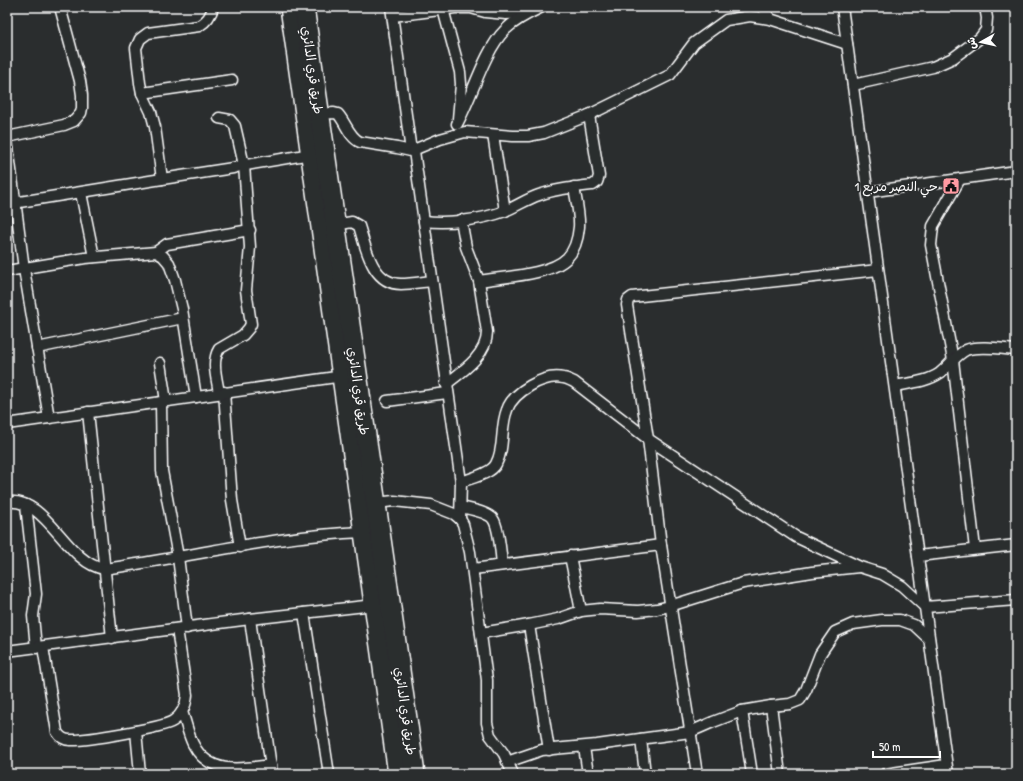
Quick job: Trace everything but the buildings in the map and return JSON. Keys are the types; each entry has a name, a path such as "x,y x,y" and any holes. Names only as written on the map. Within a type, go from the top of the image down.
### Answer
{"highway":[{"name":"طريق قري الدائري","path":"290,7 374,605 406,770"},
{"name":"طريق قري الدائري","path":"304,7 376,504 406,770"}],"street":[{"path":"49,418 12,204 7,138 64,125 74,121 81,113 82,95 80,81 60,7"},
{"path":"162,178 155,127 151,112 142,93 140,83 136,53 138,43 140,39 148,33 199,26 210,16 213,7"},
{"path":"460,519 461,482 424,221 412,151 392,11 443,9 455,7 470,8 485,12 528,13"},
{"path":"457,124 466,108 494,44 505,30 528,13 542,7"},
{"path":"763,7 770,19"},
{"path":"842,7 947,770 885,774"},
{"path":"853,85 934,67 953,58 980,38 986,30 987,18 985,7"},
{"path":"443,9 460,72 461,84 455,134"},
{"path":"319,114 338,114 351,134 360,142 412,151 455,134 465,132 493,135 537,135 589,115 670,75 694,43 726,20 750,16 770,19 847,44"},
{"path":"142,93 232,80"},
{"path":"424,221 441,223 486,216 505,211 538,195 556,190 593,185 597,182 599,176 589,115"},
{"path":"219,118 230,120 236,126 244,165 250,230 250,261 246,290 250,324 247,332 219,349 214,361 222,393 232,500 240,547"},
{"path":"493,135 505,211"},
{"path":"12,204 311,154"},
{"path":"868,192 1016,171"},
{"path":"960,179 933,226 931,244 953,360 976,549"},
{"path":"479,281 537,272 553,267 567,258 576,246 579,226 574,188"},
{"path":"81,193 94,257"},
{"path":"387,401 447,388 478,355 487,341 479,281 466,247 461,220"},
{"path":"335,225 352,222 358,226 368,257 376,271 387,282 401,284 432,281"},
{"path":"7,271 94,257 156,252 167,244 250,230"},
{"path":"156,252 163,256 169,263 175,280 196,397"},
{"path":"697,774 661,545 648,439 627,305 628,300 632,297 878,270"},
{"path":"37,348 183,318"},
{"path":"895,386 929,379 941,372 953,360 967,350 982,348 1016,350"},
{"path":"26,505 36,594 33,616 56,728 59,735 64,739 70,740 136,731 168,724 182,712 186,704 187,695 178,557 162,471 163,401 160,364"},
{"path":"7,424 343,376"},
{"path":"461,482 484,473 496,465 501,450 503,428 507,409 516,396 530,386 545,379 562,377 574,382 648,439 796,537 860,567 882,574 902,586 925,607 1016,600"},
{"path":"88,412 112,638"},
{"path":"376,504 394,501 431,506 454,514 460,519 466,533 481,633 487,680 487,723 490,735 504,754 513,774"},
{"path":"7,502 19,502 26,505 44,518 77,554 92,566 104,569 338,533 364,532"},
{"path":"461,507 493,518 497,530 502,565"},
{"path":"472,569 661,545"},
{"path":"918,556 1016,545"},
{"path":"570,556 581,611"},
{"path":"481,633 558,619 581,611 600,609 638,611 657,609 743,583 812,572 860,567"},
{"path":"7,651 250,619 374,605"},
{"path":"304,613 329,774"},
{"path":"182,712 193,744 200,754 208,761 220,767 235,770 271,770 250,619"},
{"path":"508,762 542,750 584,747 690,732 742,711 790,704 800,700 806,690 820,654 835,632 853,624 882,620 900,620 914,625 929,639"},
{"path":"529,625 549,750"},
{"path":"770,706 780,774"},
{"path":"742,711 752,774"},
{"path":"136,731 140,774"},
{"path":"640,739 645,774"},
{"path":"584,747 588,774"}],"place":[{"name":"حي النصر مربع 1","path":"951,186"}]}
